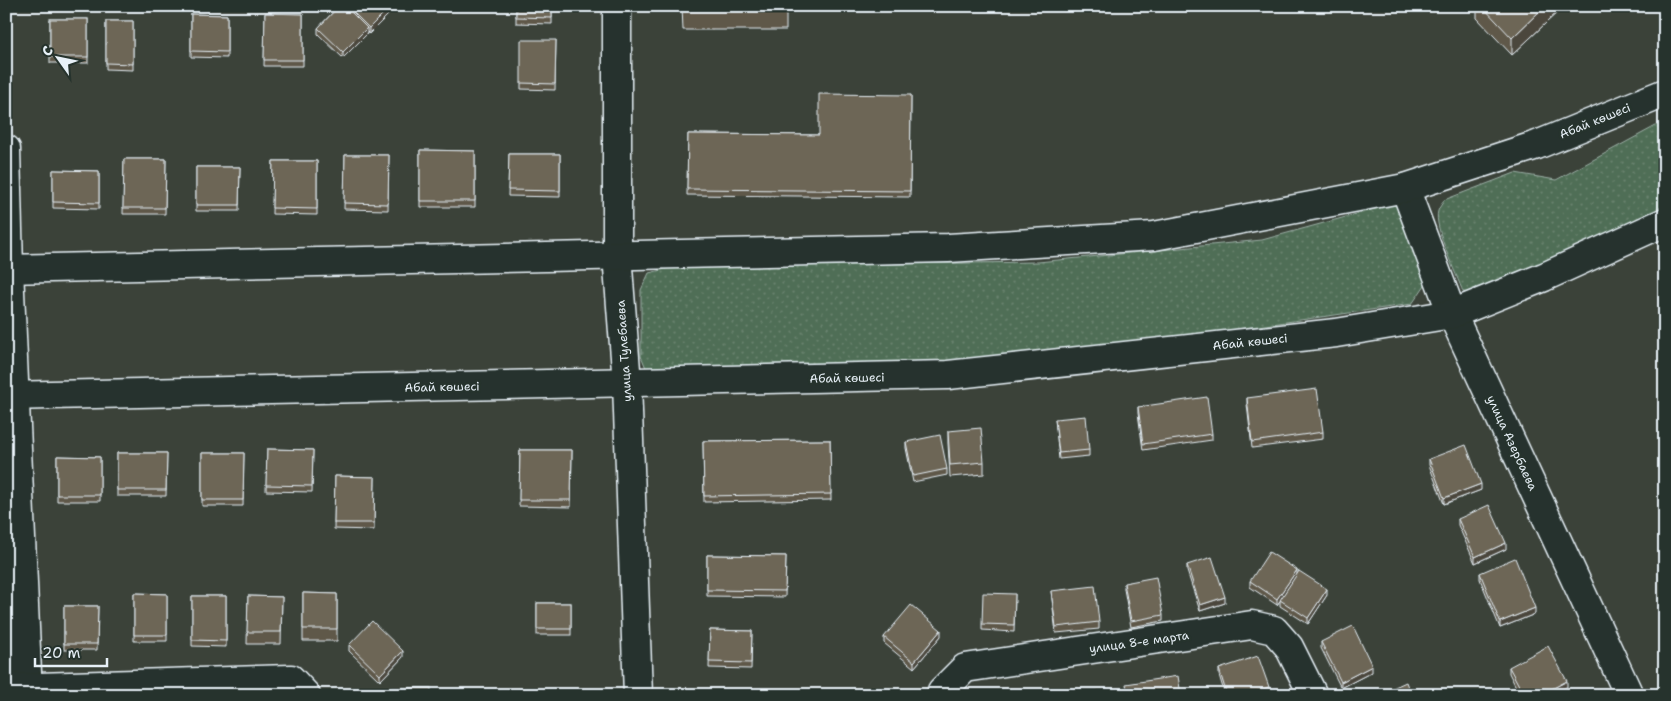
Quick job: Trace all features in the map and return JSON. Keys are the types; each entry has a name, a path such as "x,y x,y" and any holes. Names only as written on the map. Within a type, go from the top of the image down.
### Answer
{"street":[{"name":"улица Тулебаева","path":"617,6 617,255 627,383 638,695"},
{"name":"Абай көшесі","path":"8,269 948,248 1154,236 1405,188 1537,145 1665,93"},
{"path":"6,149 11,395 21,690 291,679 306,695"},
{"name":"улица Азербаева","path":"1405,188 1452,314 1629,695"},
{"name":"Абай көшесі","path":"11,395 948,375 1336,333 1452,314 1544,277 1665,222"},
{"name":"улица 8-е марта","path":"942,695 942,691 965,668 1252,625 1274,630 1289,647 1313,695"}],"green space":[{"path":"1665,121 1665,209 1486,295 1463,292 1446,251 1439,228 1438,211 1444,200 1515,173 1556,180"},
{"path":"1393,204 1405,209 1427,282 1412,304 1230,330 903,370 658,376 646,368 641,356 641,290 649,273 674,267 1038,262 1262,240"}],"building":[{"path":"339,6 345,6 367,28 343,52 318,28"},
{"path":"347,6 391,6 369,28"},
{"path":"516,6 552,6 552,18 516,17"},
{"path":"683,6 786,6 786,9 683,9"},
{"path":"1482,6 1545,6 1512,38"},
{"path":"265,13 303,14 303,60 264,60"},
{"path":"191,14 227,15 227,52 191,51"},
{"path":"50,19 88,19 88,57 50,57"},
{"path":"106,21 133,21 133,64 106,63"},
{"path":"521,40 556,40 555,84 521,83"},
{"path":"819,94 911,95 910,191 687,189 688,134 819,135"},
{"path":"420,150 475,151 475,201 420,201"},
{"path":"509,154 560,154 560,191 508,190"},
{"path":"345,155 389,155 388,204 344,203"},
{"path":"124,159 166,159 165,208 123,208"},
{"path":"273,161 317,161 317,209 272,208"},
{"path":"196,167 240,167 239,205 196,205"},
{"path":"53,170 99,171 99,203 53,202"},
{"path":"1317,389 1323,432 1252,442 1247,398"},
{"path":"1207,397 1212,434 1143,444 1138,407"},
{"path":"1086,416 1089,450 1059,453 1055,419"},
{"path":"981,428 984,462 950,465 948,431"},
{"path":"940,435 947,469 913,476 906,442"},
{"path":"830,440 831,494 704,496 703,441"},
{"path":"1466,445 1481,484 1444,498 1429,459"},
{"path":"267,449 313,450 312,486 266,485"},
{"path":"520,450 572,450 571,500 519,500"},
{"path":"117,453 167,453 166,490 117,490"},
{"path":"202,453 244,453 243,500 202,500"},
{"path":"57,456 100,457 100,495 57,495"},
{"path":"335,476 375,477 374,523 334,523"},
{"path":"1489,505 1506,543 1475,557 1458,519"},
{"path":"1269,552 1297,570 1277,599 1250,581"},
{"path":"707,555 786,556 785,591 707,590"},
{"path":"1212,557 1225,597 1200,605 1187,565"},
{"path":"1515,558 1535,608 1500,622 1480,573"},
{"path":"1299,571 1327,589 1308,618 1280,600"},
{"path":"1156,577 1163,615 1131,621 1124,583"},
{"path":"1095,586 1099,622 1056,627 1051,591"},
{"path":"134,593 167,594 167,635 134,635"},
{"path":"303,593 337,594 337,629 303,629"},
{"path":"983,593 1015,594 1014,625 982,624"},
{"path":"192,596 226,596 226,641 192,640"},
{"path":"248,596 282,597 281,632 247,632"},
{"path":"537,603 571,603 571,629 537,629"},
{"path":"911,605 941,630 914,662 884,637"},
{"path":"64,606 98,606 97,644 64,644"},
{"path":"372,621 403,651 380,675 349,645"},
{"path":"1353,626 1372,666 1341,682 1321,642"},
{"path":"710,630 752,631 751,663 709,662"},
{"path":"1548,646 1567,681 1540,695 1524,695 1509,667"},
{"path":"1258,656 1269,687 1247,695 1227,695 1219,669"},
{"path":"1178,676 1181,695 1128,695 1126,684"},
{"path":"1406,682 1411,695 1377,695"},
{"path":"392,688 431,688 431,695 392,695"},
{"path":"1060,691 1096,691 1096,695 1060,695"}]}
